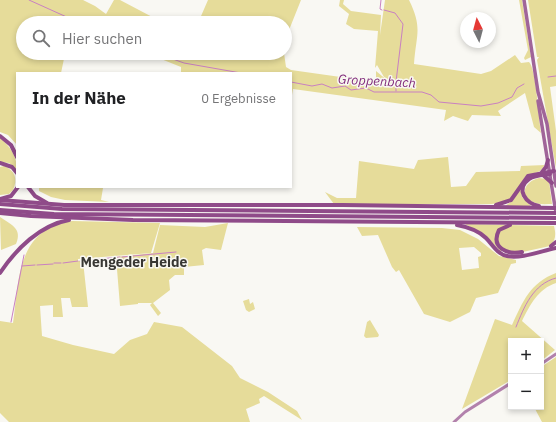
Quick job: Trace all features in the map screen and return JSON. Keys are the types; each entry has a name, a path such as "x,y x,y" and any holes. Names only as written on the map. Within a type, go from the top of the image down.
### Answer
{"highway":[{"path":"0,136 11,145 16,155"},
{"path":"548,160 542,174 528,180 524,186 523,193 529,203 551,209 556,213"},
{"path":"0,164 12,167 16,172"},
{"path":"484,207 509,202 515,196 525,178 551,172"},
{"path":"542,174 552,184"},
{"path":"0,200 11,196 17,188"},
{"path":"29,188 38,198 52,204"},
{"path":"0,200 52,204 236,207"},
{"path":"0,204 62,209 484,207 551,209"},
{"path":"242,207 551,209"},
{"path":"0,210 54,214 556,218"},
{"path":"0,214 92,219 556,223"},
{"path":"0,273 19,250 47,226 69,220 92,219"},
{"path":"445,222 461,225 477,231 505,256 518,256 556,246"},
{"path":"518,223 499,230 497,241 501,249 513,253 556,246"},
{"path":"551,246 556,242"}],"main road":[{"path":"524,0 536,83 550,143 552,184 556,213"},
{"path":"538,92 548,160 556,186"},
{"path":"544,362 556,354"},
{"path":"454,422 458,417 508,385"}],"shaded area":[{"path":"0,0 83,0 106,14 114,0 120,0 150,16 16,16 16,60 64,60 61,72 16,72 16,144 8,135 0,132"},
{"path":"208,0 301,0 292,22 292,16 201,16"},
{"path":"340,0 344,0 343,4 351,11 381,15 380,35 385,0 409,0 416,18 418,32 414,64 481,74 491,71 515,55 521,63 529,62 534,74 541,133 534,127 525,93 498,111 501,116 472,115 468,121 453,116 444,121 446,110 293,89 292,95 292,72 181,72 181,67 164,60 285,60 286,67 291,70 376,82 376,71 388,81 396,84 384,77 377,65 375,68 378,31 354,29 346,24 349,14 339,6"},
{"path":"519,0 522,0 531,57 525,60 524,58 528,50"},
{"path":"528,0 556,0 556,86 550,87 556,131 556,168 537,60 539,57 537,57"},
{"path":"0,138 7,144 12,152 16,160 16,169 9,163 0,162"},
{"path":"448,157 451,187 466,186 476,172 520,171 521,166 545,165 540,171 525,177 512,198 501,203 334,204 325,192 337,198 356,198 359,161 414,169 418,160"},
{"path":"4,166 13,172 15,182 13,190 9,194 0,195 0,167"},
{"path":"539,178 549,181 552,204 535,203 526,196 525,189 527,185"},
{"path":"521,187 522,197 532,207 504,207 513,200"},
{"path":"39,188 103,188 101,200 109,202 65,200 51,197 39,191"},
{"path":"0,217 11,224 17,230 18,234 16,244 1,250"},
{"path":"72,221 160,223 151,253 78,259 78,261 83,261 88,307 72,307 70,298 61,298 63,317 53,317 53,305 40,306 42,336 73,345 114,354 130,340 147,334 154,322 182,327 232,366 240,378 268,392 297,411 302,420 264,396 259,399 260,403 246,409 250,422 9,422 0,413 0,321 13,323 21,268 32,243 42,233 54,226 60,223"},
{"path":"228,223 221,250 206,248 202,250 204,265 184,267 184,275 175,275 169,280 170,290 153,303 161,313 158,316 150,305 152,303 138,303 120,306 116,257 153,253 160,225 205,227"},
{"path":"465,224 554,226 555,237 550,246 518,253 501,250 501,252 486,236"},
{"path":"357,227 442,228 460,230 478,239 499,256 516,260 516,263 511,264 498,293 476,298 470,312 450,322 424,314 399,270 396,272 392,267 378,235 362,236","holes":["474,247 481,253 481,256 478,257 479,268 462,270 459,248"]},
{"path":"556,273 556,283 539,293 522,321 541,338 508,338 508,382 462,409 495,319 512,325 528,294 547,277"},
{"path":"249,299 250,304 253,302 255,309 249,312 246,310 243,301"},
{"path":"370,320 379,335 378,337 366,338 364,336 367,322"},
{"path":"544,340 555,350 544,359"},
{"path":"556,357 556,422 542,422 536,410 544,410 544,365"}],"waterway":[{"name":"Groppenbach","path":"29,0 64,16"},
{"path":"381,0 380,9 382,10"},
{"path":"384,10 395,13 403,24 396,82"},
{"name":"Groppenbach","path":"176,60 184,63 235,72"},
{"name":"Groppenbach","path":"548,77 556,76"},
{"name":"Groppenbach","path":"292,82 312,86 322,84 332,88 345,86 351,90 366,88 374,92 422,92 431,95 439,102 481,106 498,103 512,97 517,88 524,84"},
{"path":"396,83 396,91"},
{"path":"122,257 176,252"},
{"path":"11,322 24,255"},
{"path":"89,260 120,257"},
{"path":"63,263 78,261"},
{"path":"80,261 85,261"},
{"path":"54,263 61,263"},
{"path":"37,265 53,264"},
{"path":"22,266 35,265"},
{"path":"516,327 530,297 541,285 556,278"}],"district":[{"name":"Mengeder Heide","path":"134,262"}]}
